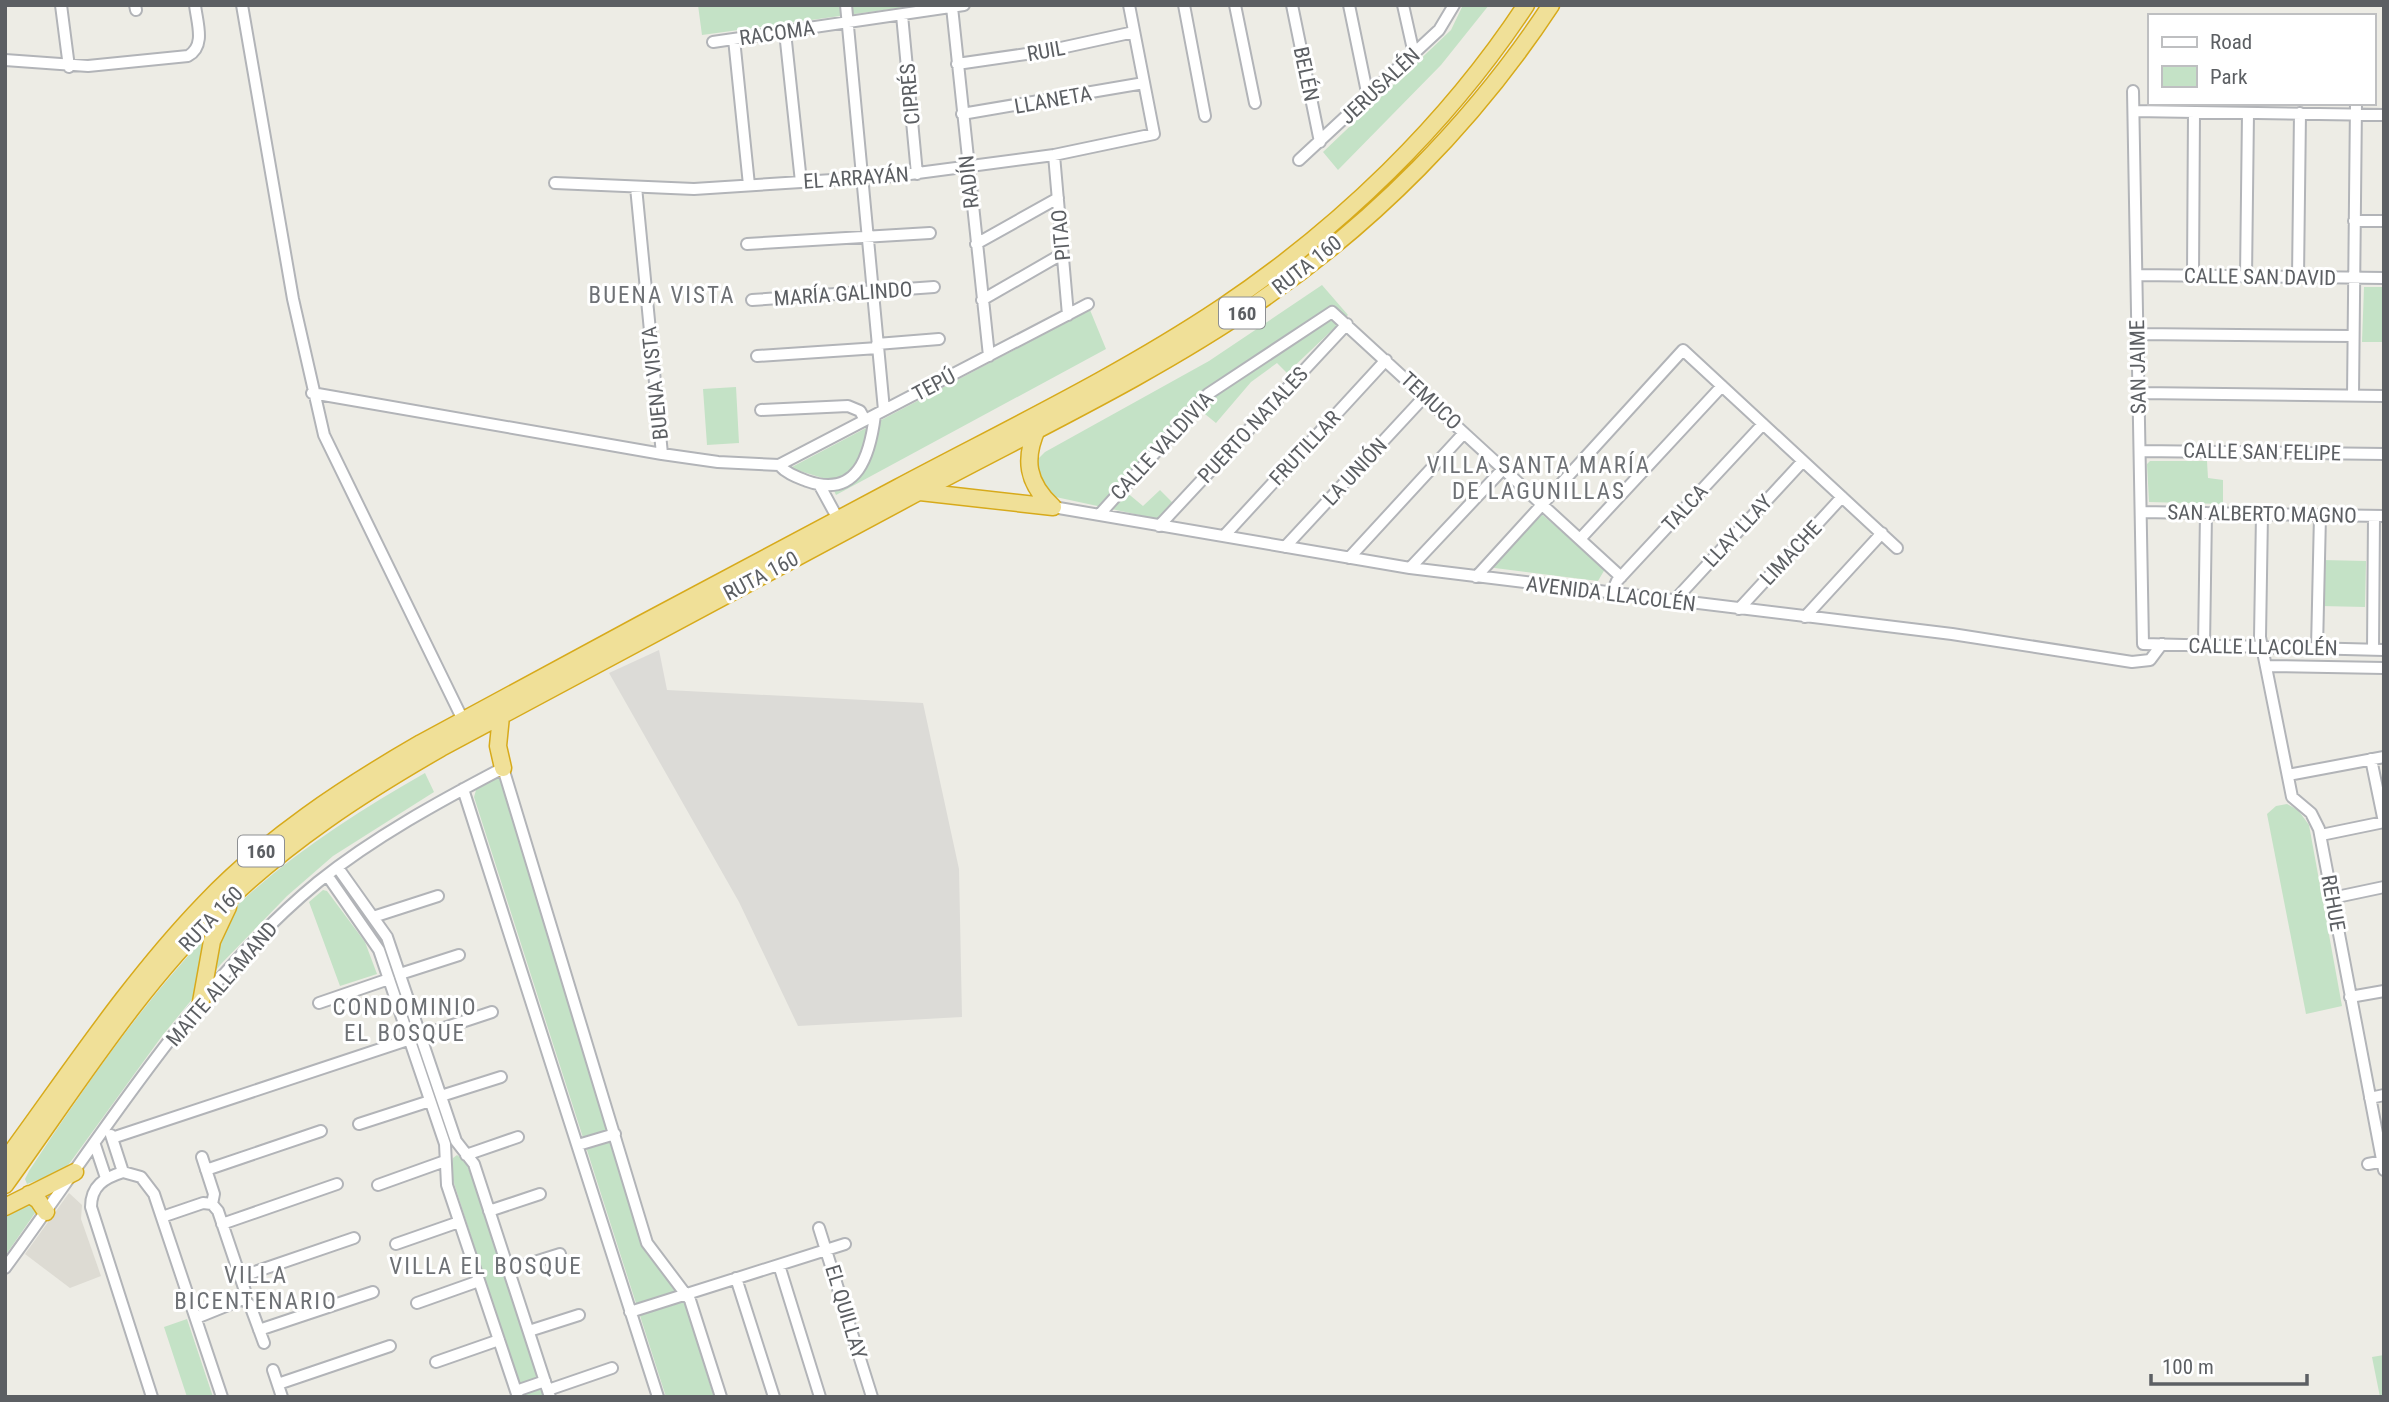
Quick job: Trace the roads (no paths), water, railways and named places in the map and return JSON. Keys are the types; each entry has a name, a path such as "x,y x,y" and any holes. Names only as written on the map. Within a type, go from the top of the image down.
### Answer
{"highway":[{"name":"RUTA 160","path":"5,1161 136,982 227,882 312,811 387,763 463,720 1146,354 1271,273 1345,211 1411,148 1468,83 1526,5"},
{"name":"RUTA 160","path":"5,1185 151,986 239,890 295,842 344,806 501,716 1216,330 1339,241 1402,184 1458,126 1513,58 1551,5"},
{"path":"1038,427 1029,453 1029,472 1034,485 1053,507"},
{"path":"918,492 962,494 1053,507"},
{"path":"501,716 498,746 503,768"},
{"path":"201,1002 215,931 239,890"},
{"path":"5,1207 75,1172"},
{"path":"29,1194 38,1200 46,1212"}],"street":[{"path":"61,5 69,66"},
{"path":"5,60 69,66 184,57 196,50 200,39 195,5"},
{"path":"242,5 312,393 332,455 463,720"},
{"path":"312,393 662,454 718,462 779,466 786,472 820,486 843,481 859,470 872,444 877,346 846,5"},
{"path":"1129,5 1144,83"},
{"path":"1184,5 1205,116"},
{"path":"1236,5 1255,103"},
{"name":"BELÉN","path":"1292,5 1320,142"},
{"path":"1349,5 1368,97"},
{"path":"1403,5 1414,54"},
{"name":"JERUSALÉN","path":"1299,160 1443,26 1454,5"},
{"name":"RACOMA","path":"713,42 958,6"},
{"name":"RADÍN","path":"958,6 957,64 989,356"},
{"name":"CIPRÉS","path":"902,15 917,174"},
{"path":"785,32 800,182"},
{"name":"RUIL","path":"957,64 1056,49 1134,32"},
{"path":"734,39 749,185"},
{"name":"EL ARRAYÁN","path":"555,183 694,189 917,174 1054,155 1154,134 1144,83"},
{"name":"LLANETA","path":"962,114 1144,83"},
{"name":"SAN JAIME","path":"2133,91 2143,644"},
{"path":"2134,111 2300,113 2356,109 2384,115"},
{"path":"2353,396 2356,109"},
{"path":"2193,112 2193,276"},
{"path":"2246,277 2248,113"},
{"path":"2298,277 2300,113"},
{"name":"PITAO","path":"1054,155 1068,315"},
{"name":"BUENA VISTA","path":"636,187 662,454"},
{"path":"976,244 1058,198"},
{"path":"2354,221 2384,221"},
{"path":"747,244 930,233"},
{"path":"982,300 1062,254"},
{"name":"CALLE SAN DAVID","path":"2137,275 2384,278"},
{"name":"MARÍA GALINDO","path":"752,300 934,287"},
{"name":"TEPÚ","path":"779,466 1088,304"},
{"name":"TEMUCO","path":"1332,312 1621,577"},
{"name":"CALLE VALDIVIA","path":"1100,514 1208,394 1332,312"},
{"name":"PUERTO NATALES","path":"1160,526 1347,324"},
{"path":"2137,334 2353,336"},
{"path":"757,356 939,339"},
{"path":"1476,577 1683,350 1897,548"},
{"name":"FRUTILLAR","path":"1223,536 1386,360"},
{"path":"1580,539 1721,386"},
{"path":"2138,393 2384,396"},
{"name":"LA UNIÓN","path":"1285,547 1424,396"},
{"path":"761,410 849,406 875,415"},
{"name":"TALCA","path":"1611,594 1621,577 1763,424"},
{"path":"1349,558 1464,433"},
{"name":"CALLE SAN FELIPE","path":"2140,451 2384,454"},
{"name":"LLAY LLAY","path":"1673,602 1803,461"},
{"path":"1410,568 1503,469"},
{"path":"820,486 838,519"},
{"name":"LIMACHE","path":"1739,609 1842,497"},
{"name":"AVENIDA LLACOLÉN","path":"1053,507 1410,568 1952,634 2138,663 2155,657 2162,644"},
{"name":"SAN ALBERTO MAGNO","path":"2141,512 2379,516"},
{"path":"2204,646 2206,513"},
{"name":"REHUE","path":"2262,514 2263,647 2293,800 2311,813 2320,835 2383,1164"},
{"path":"2318,648 2320,515"},
{"path":"2379,516 2379,650"},
{"path":"1805,617 1882,533"},
{"name":"CALLE LLACOLÉN","path":"2143,644 2379,650"},
{"name":"CALLE LLACOLÉN","path":"2267,666 2384,668"},
{"path":"2288,775 2384,757"},
{"path":"2320,835 2384,822 2371,759"},
{"path":"503,768 647,1243 687,1294 722,1397"},
{"name":"MAITE ALLAMAND","path":"5,1268 201,1002 265,931 327,875 463,789 503,768"},
{"path":"463,789 658,1397"},
{"path":"338,868 387,937 441,1096 463,1152 474,1164 548,1389"},
{"path":"327,875 375,941 389,979 430,1101 445,1157 446,1178 459,1222 517,1394 548,1389 612,1368"},
{"path":"2332,898 2384,887"},
{"path":"373,917 438,895"},
{"path":"400,974 459,955"},
{"path":"319,1003 389,979"},
{"path":"2350,997 2384,991"},
{"path":"112,1138 492,1012"},
{"path":"441,1096 501,1077"},
{"path":"2370,1098 2384,1095"},
{"path":"359,1124 430,1101"},
{"path":"108,1127 122,1172"},
{"path":"206,1170 321,1131"},
{"path":"578,1145 615,1134"},
{"path":"378,1185 445,1157 518,1137"},
{"path":"95,1145 106,1178"},
{"path":"202,1157 214,1194 212,1204 222,1224 245,1291 243,1299"},
{"path":"2368,1164 2383,1164"},
{"path":"152,1397 92,1214 92,1195 106,1178 122,1172 131,1172 148,1184 162,1217 222,1397"},
{"path":"222,1224 337,1184"},
{"path":"489,1211 540,1194"},
{"path":"162,1217 203,1203 212,1204"},
{"path":"396,1244 459,1222"},
{"name":"EL QUILLAY","path":"819,1228 872,1397"},
{"path":"240,1277 354,1238"},
{"path":"630,1312 845,1244"},
{"path":"509,1270 560,1254"},
{"path":"779,1265 820,1397"},
{"path":"736,1278 774,1397"},
{"path":"417,1303 479,1281"},
{"path":"259,1330 373,1292"},
{"path":"196,1318 243,1299"},
{"path":"243,1299 250,1305 264,1343"},
{"path":"529,1331 579,1315"},
{"path":"436,1362 499,1340"},
{"path":"278,1384 390,1346"},
{"path":"273,1370 282,1397"}],"district":[{"name":"BUENA VISTA","path":"662,295"},
{"name":"VILLA SANTA MARÍA DE LAGUNILLAS","path":"1539,478"},
{"name":"CONDOMINIO EL BOSQUE","path":"405,1020"},
{"name":"VILLA EL BOSQUE","path":"486,1266"},
{"name":"VILLA BICENTENARIO","path":"256,1288"}]}
